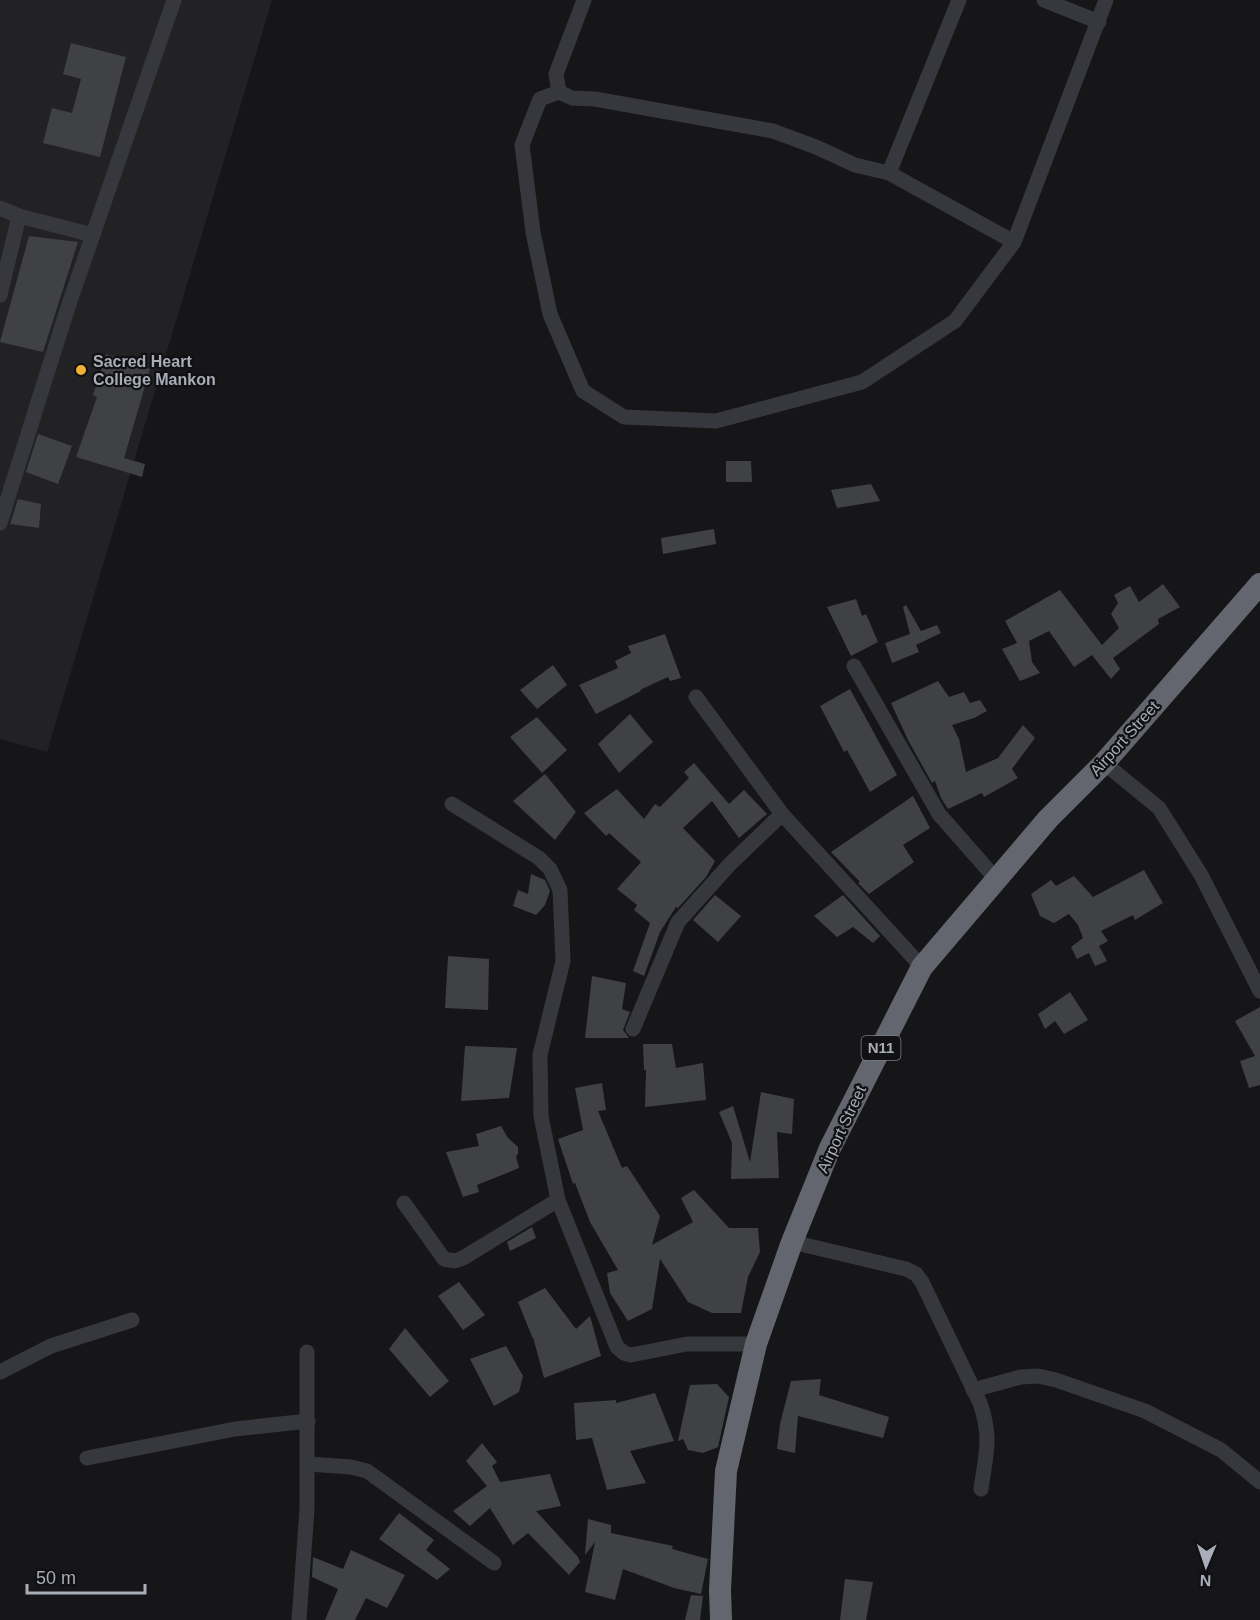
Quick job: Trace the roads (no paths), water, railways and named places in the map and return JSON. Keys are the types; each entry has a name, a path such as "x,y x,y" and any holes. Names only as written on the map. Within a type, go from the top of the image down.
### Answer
{"highway":[{"name":"Airport Street","path":"721,1620 720,1590 726,1471 756,1344 792,1242 830,1148 922,966 1048,819 1104,763 1260,584"}],"street":[{"path":"0,523 68,307 174,0"},
{"path":"559,92 556,74 584,0"},
{"path":"889,173 959,0"},
{"path":"1044,0 1099,22"},
{"path":"1014,242 889,173 855,165 773,131 595,99 572,98 559,92 540,99 522,145 533,232 550,314 583,391 624,417 716,421 862,382 955,321 1014,242 1106,0"},
{"path":"0,208 18,216 93,235"},
{"path":"0,295 18,216"},
{"path":"854,666 939,813 996,879"},
{"path":"696,697 782,814 922,966"},
{"path":"1104,763 1159,808 1201,875 1260,991"},
{"path":"452,804 539,858 550,869 560,890 563,960 540,1055 541,1116 558,1200 617,1347 624,1353 631,1354 687,1344 756,1344"},
{"path":"633,1029 678,922 730,864 782,814"},
{"path":"404,1203 444,1259 454,1262 558,1200"},
{"path":"792,1242 906,1269 916,1274 942,1319 980,1402 987,1424 988,1441 981,1489"},
{"path":"0,1372 51,1346 132,1320"},
{"path":"299,1620 307,1509 307,1352"},
{"path":"973,1390 1022,1377 1038,1376 1056,1380 1155,1416 1221,1450 1260,1482"},
{"path":"87,1458 235,1429 308,1421"},
{"path":"308,1464 351,1467 367,1471 406,1497 494,1563"}],"place":[{"name":"Sacred Heart College Mankon","path":"81,370"}]}
